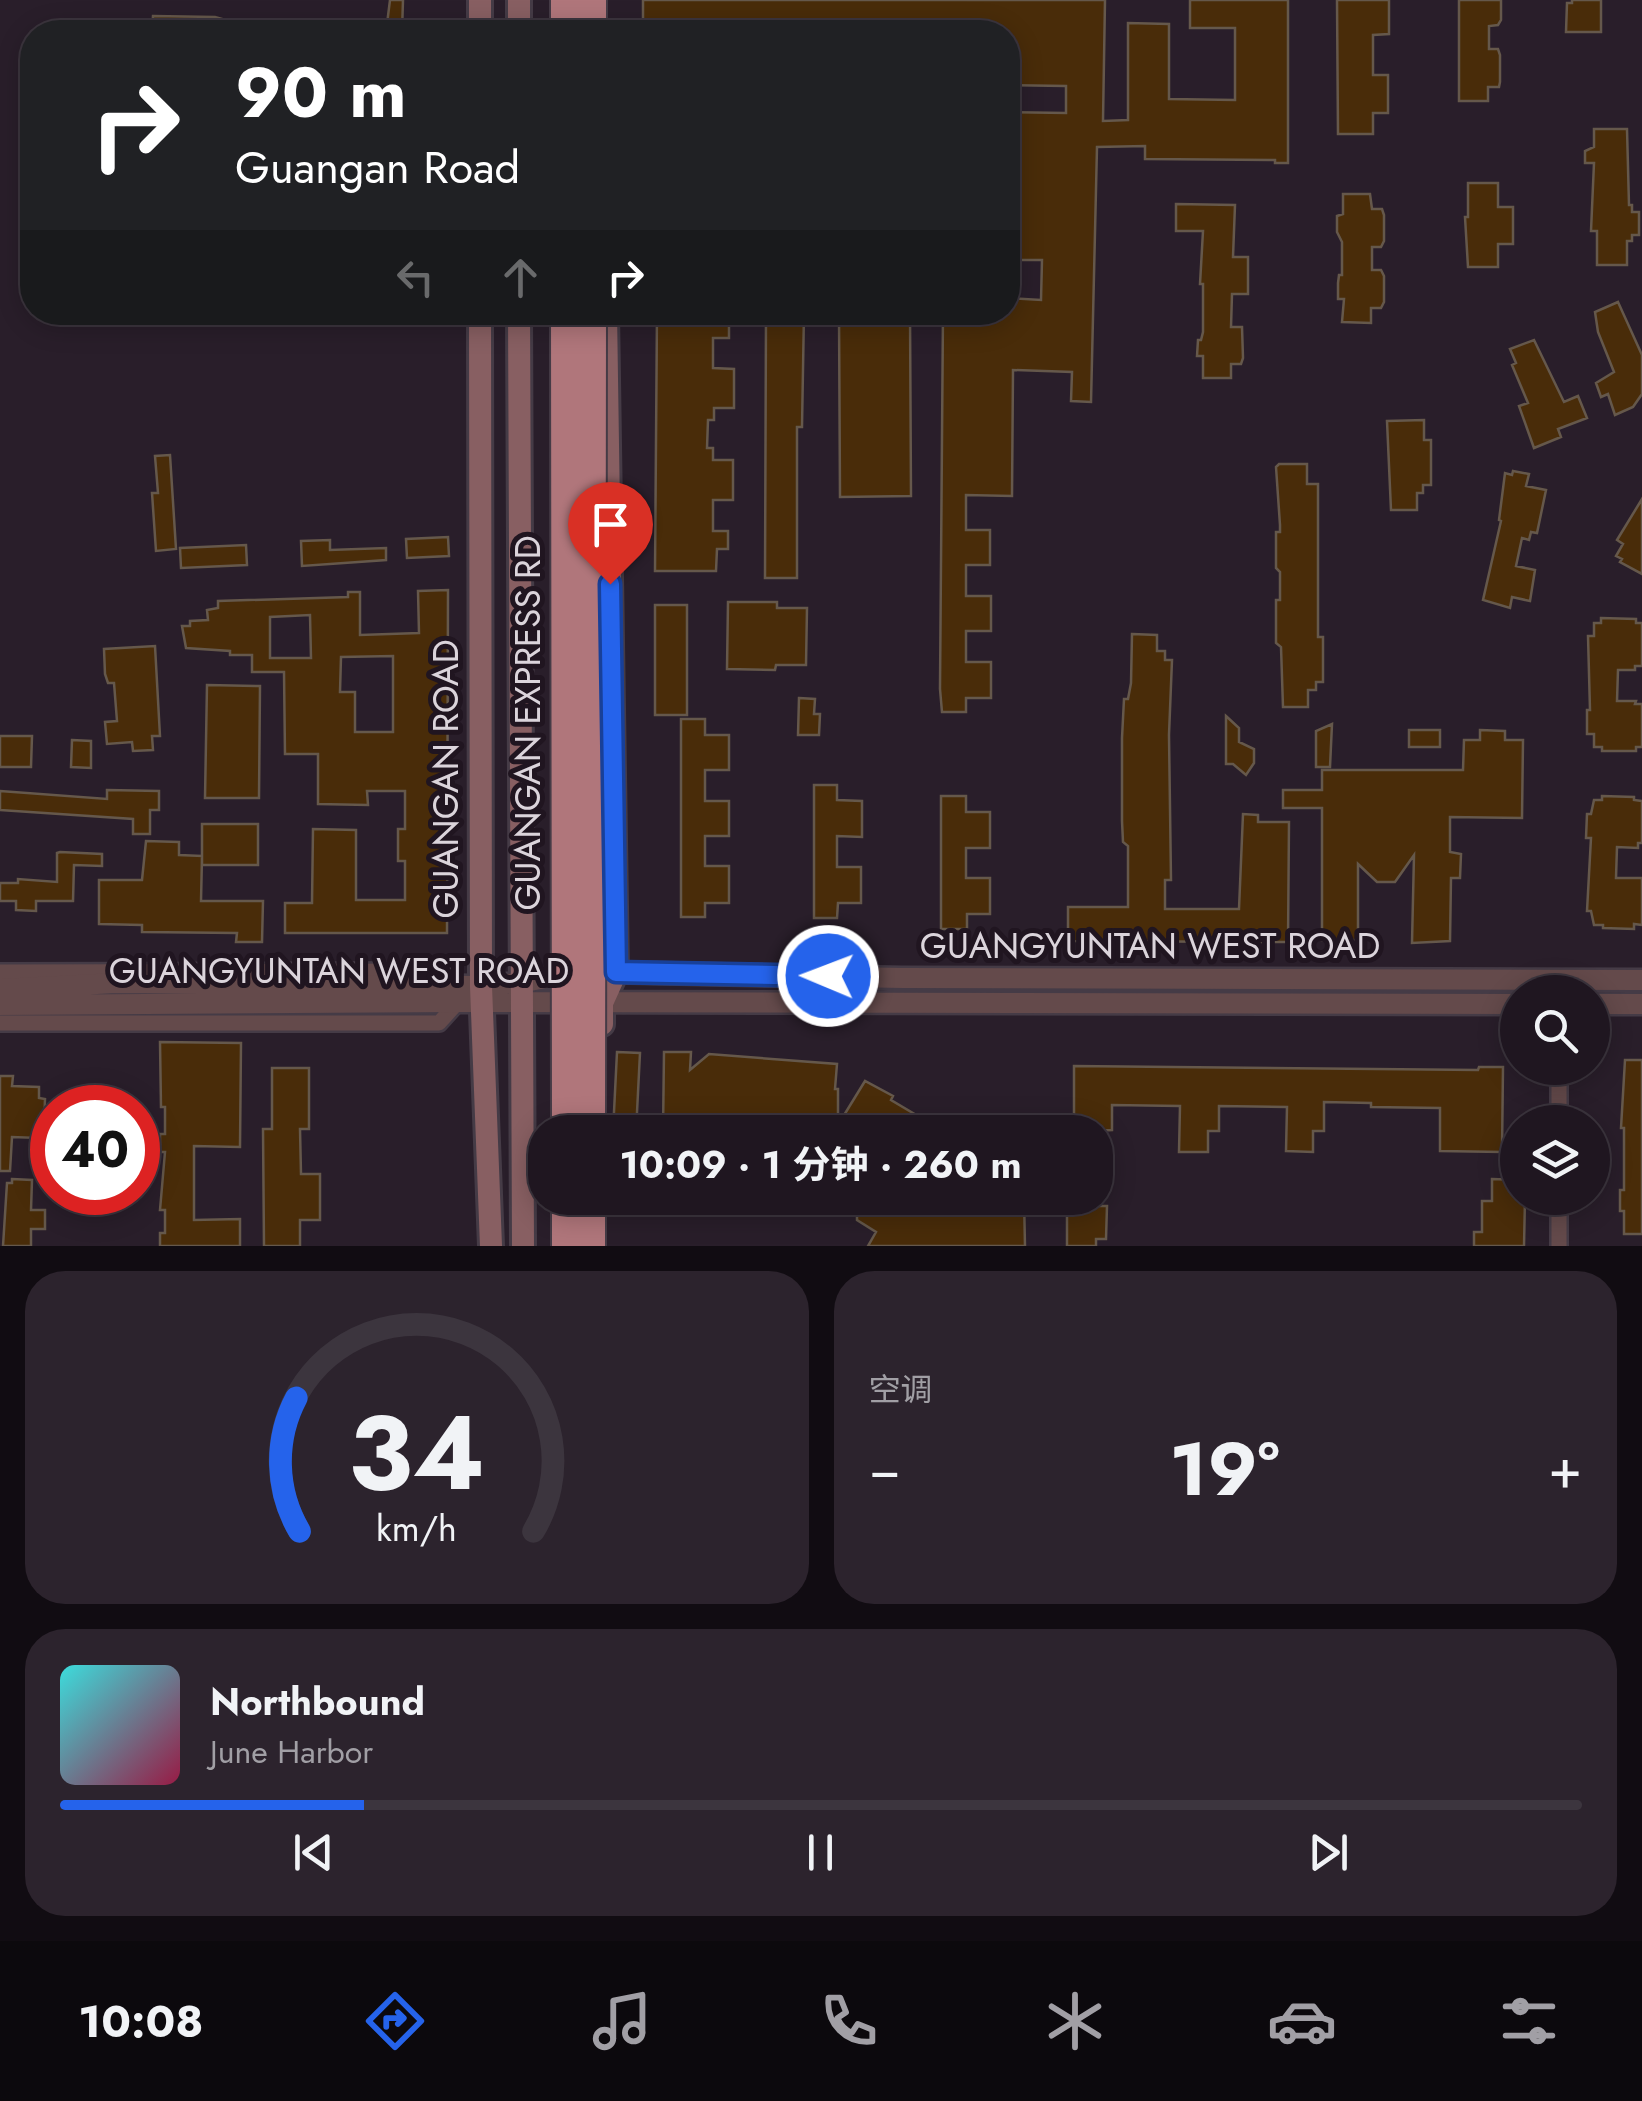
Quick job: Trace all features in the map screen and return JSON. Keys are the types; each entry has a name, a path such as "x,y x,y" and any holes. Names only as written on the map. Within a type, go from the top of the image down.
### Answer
{"highway":[{"name":"GUANGAN EXPRESS RD","path":"563,325 570,1115"},
{"name":"GUANGAN EXPRESS RD","path":"592,325 592,1115"},
{"path":"566,1246 569,1215"},
{"path":"591,1215 591,1246"}],"main road":[{"name":"GUANGAN ROAD","path":"480,325 482,994 492,1246"},
{"path":"520,325 523,1246"},
{"path":"563,325 573,1002 570,1115"},
{"path":"603,1115 602,1002 616,972 606,325"},
{"path":"571,1215 574,1246"},
{"path":"603,1215 604,1246"}],"street":[{"path":"0,972 440,972 456,994 438,1023 0,1023"},
{"name":"GUANGYUNTAN WEST ROAD","path":"520,993 572,972 902,978 1642,980"},
{"name":"GUANGYUNTAN WEST ROAD","path":"0,988 116,984 456,994"},
{"name":"GUANGYUNTAN WEST ROAD","path":"0,1006 520,993 573,1002 1500,1004"},
{"path":"1610,1004 1642,1004"},
{"path":"1559,1215 1559,1246"}],"building":[{"path":"390,0 403,0 402,20 388,20"},
{"path":"643,0 1105,0 1103,121 1128,120 1128,23 1169,24 1169,99 1235,100 1235,28 1190,28 1190,0 1288,0 1288,163 1145,159 1145,146 1097,147 1091,402 1071,401 1072,372 1013,370 1012,496 966,495 966,530 990,530 990,565 966,565 966,596 991,596 991,631 966,631 966,662 991,662 991,698 966,698 966,712 942,712 940,689 943,325 1020,325 1020,299 1041,300 1042,260 1020,260 1020,112 1066,113 1066,86 1020,85 1020,20 643,20"},
{"path":"1337,0 1389,0 1389,34 1373,35 1373,75 1388,75 1388,113 1373,113 1373,134 1338,134"},
{"path":"1459,0 1501,0 1501,20 1498,25 1489,26 1489,49 1498,49 1500,55 1500,82 1499,87 1488,87 1488,101 1459,101"},
{"path":"1601,0 1601,32 1566,32 1567,3"},
{"path":"153,16 222,19 222,20 153,20"},
{"path":"1594,129 1627,129 1629,205 1632,212 1639,212 1639,235 1632,235 1632,241 1627,241 1627,265 1597,265 1597,231 1591,231 1594,163 1585,163 1585,151 1594,147"},
{"path":"1468,183 1498,183 1498,207 1513,207 1513,244 1498,244 1498,267 1468,267"},
{"path":"1343,194 1370,194 1372,209 1382,209 1384,215 1384,241 1381,247 1372,247 1372,270 1381,270 1384,276 1384,302 1381,308 1371,308 1371,323 1342,322 1344,299 1338,299 1338,283 1342,275 1342,242 1337,232 1337,216 1343,214"},
{"path":"1176,204 1235,205 1233,257 1248,257 1248,294 1232,294 1231,327 1242,327 1243,358 1241,364 1231,364 1231,378 1203,378 1203,356 1197,356 1203,332 1203,231 1176,231"},
{"path":"1618,302 1642,355 1642,394 1633,407 1615,415 1608,394 1601,397 1596,383 1614,372 1598,332 1595,312"},
{"path":"657,325 729,325 729,338 713,338 713,368 734,369 734,408 714,408 714,420 708,420 707,448 713,448 713,460 733,460 733,500 713,500 713,531 728,531 728,549 717,549 716,571 655,571"},
{"path":"766,325 804,325 802,427 797,427 797,578 765,578"},
{"path":"839,325 910,325 911,496 840,497"},
{"path":"1534,340 1564,402 1578,396 1587,418 1558,429 1561,437 1534,448 1519,406 1528,403 1512,365 1516,363 1510,349"},
{"path":"1424,420 1424,440 1431,440 1431,485 1423,485 1423,493 1417,493 1417,510 1391,510 1387,421"},
{"path":"170,455 176,549 156,551 152,493 158,493 155,456"},
{"path":"1279,464 1307,464 1307,484 1318,484 1318,637 1323,637 1323,682 1316,682 1316,690 1308,690 1308,707 1283,707 1281,647 1276,643 1276,600 1280,600 1280,572 1276,568"},
{"path":"1513,471 1529,474 1526,486 1546,490 1537,533 1531,532 1529,540 1522,538 1516,566 1535,570 1530,601 1512,597 1510,608 1483,600 1501,521 1505,473 1512,475"},
{"path":"1642,499 1642,574 1616,556 1623,544 1617,540"},
{"path":"448,537 449,556 407,558 406,539"},
{"path":"330,540 330,550 386,548 386,560 302,566 301,541"},
{"path":"246,545 247,565 181,568 180,548"},
{"path":"448,590 447,933 285,933 285,903 312,903 313,829 356,830 356,900 405,900 405,861 398,861 398,829 405,829 405,791 367,791 368,805 318,804 318,754 285,754 284,672 252,672 252,655 186,648 182,626 190,626 190,621 208,620 207,610 218,608 218,601 348,597 348,592 360,592 360,635 419,633 418,591","holes":["310,615 311,658 270,658 270,617","393,656 393,732 355,732 355,692 340,692 341,657"]},
{"path":"728,602 777,602 777,608 807,608 806,665 776,665 775,670 727,669"},
{"path":"655,605 687,605 687,715 655,715"},
{"path":"1601,618 1636,619 1636,623 1642,623 1642,666 1618,670 1617,701 1642,704 1642,747 1636,747 1636,751 1602,751 1602,747 1594,747 1594,734 1587,734 1588,636 1594,636 1594,623 1601,623"},
{"path":"1132,634 1157,635 1157,651 1165,651 1165,660 1172,660 1171,880 1165,880 1165,909 1239,909 1243,814 1258,815 1258,822 1289,822 1288,942 1068,941 1068,907 1128,907 1122,738 1124,699 1128,699 1131,683"},
{"path":"155,646 160,736 152,736 153,750 133,751 132,742 107,744 105,722 117,721 114,683 108,683 105,674 104,649"},
{"path":"207,685 260,686 259,798 205,798"},
{"path":"799,698 815,699 814,714 820,714 819,735 798,735"},
{"path":"1226,716 1239,728 1239,742 1254,749 1254,763 1246,775 1233,764 1226,764"},
{"path":"681,719 705,719 705,735 729,735 729,770 705,770 705,801 729,801 729,836 705,836 705,866 729,866 729,903 705,903 705,917 681,917"},
{"path":"1332,724 1330,767 1316,767 1316,731"},
{"path":"1409,730 1440,730 1440,747 1409,747"},
{"path":"1480,730 1505,731 1505,740 1523,740 1522,818 1450,817 1450,852 1461,854 1460,878 1451,878 1450,941 1412,943 1414,855 1395,882 1377,882 1358,864 1358,940 1322,940 1322,808 1283,808 1283,790 1322,790 1322,770 1463,770 1464,740 1480,740"},
{"path":"0,736 32,736 31,767 0,767"},
{"path":"72,740 91,741 91,768 71,767"},
{"path":"814,785 837,785 837,800 862,801 862,837 837,836 837,867 861,867 861,903 838,903 837,918 814,918"},
{"path":"107,790 159,791 159,810 150,810 150,834 133,834 133,819 0,810 0,791 107,799"},
{"path":"941,796 966,796 966,812 990,812 990,848 966,848 966,878 990,878 990,914 967,914 967,929 941,929"},
{"path":"1602,796 1642,801 1642,843 1638,843 1638,848 1617,847 1616,878 1642,878 1642,925 1634,924 1634,929 1594,925 1591,911 1587,911 1591,838 1586,838 1587,814 1591,814 1594,800 1602,800"},
{"path":"202,824 258,824 258,865 202,865 202,857 201,901 263,901 262,942 236,942 237,933 142,932 142,925 99,924 99,880 142,880 146,841 179,842 179,855 202,856"},
{"path":"60,852 102,854 102,866 74,865 73,901 36,901 36,911 16,910 16,901 0,901 0,883 18,883 18,879 57,882"},
{"path":"160,1042 241,1043 240,1147 194,1146 194,1220 240,1219 240,1246 160,1246 160,1233 165,1233 165,1210 160,1210 165,1152 160,1152 160,1134 165,1134 165,1107 161,1107"},
{"path":"617,1052 640,1053 637,1115 614,1115"},
{"path":"664,1052 691,1052 690,1070 709,1054 837,1064 838,1115 663,1115"},
{"path":"1625,1060 1642,1060 1642,1234 1624,1234 1624,1211 1620,1211 1620,1190 1624,1190 1621,1128"},
{"path":"1074,1066 1478,1070 1500,1067 1503,1085 1500,1152 1440,1151 1440,1108 1324,1102 1324,1131 1313,1131 1313,1152 1286,1151 1287,1107 1219,1106 1219,1131 1208,1131 1208,1152 1179,1152 1180,1106 1112,1105 1112,1115 1074,1115"},
{"path":"272,1068 309,1068 309,1129 300,1129 301,1174 320,1174 320,1220 300,1220 300,1246 264,1246 263,1129 272,1129"},
{"path":"0,1076 13,1076 12,1086 30,1087 30,1138 12,1137 10,1171 0,1171"},
{"path":"865,1081 893,1096 891,1100 916,1115 844,1115"},
{"path":"12,1179 30,1180 30,1215 45,1215 45,1229 31,1229 31,1246 3,1246 7,1183 12,1183"},
{"path":"1492,1179 1500,1179 1500,1215 1525,1215 1524,1246 1474,1246 1474,1232 1482,1232 1482,1201 1492,1201"},
{"path":"857,1215 1024,1215 1025,1246 868,1246 876,1232 857,1220"},
{"path":"1067,1215 1107,1215 1106,1239 1096,1239 1096,1246 1067,1246"}],"route":[{"path":"610,584 616,972 828,976"}]}
